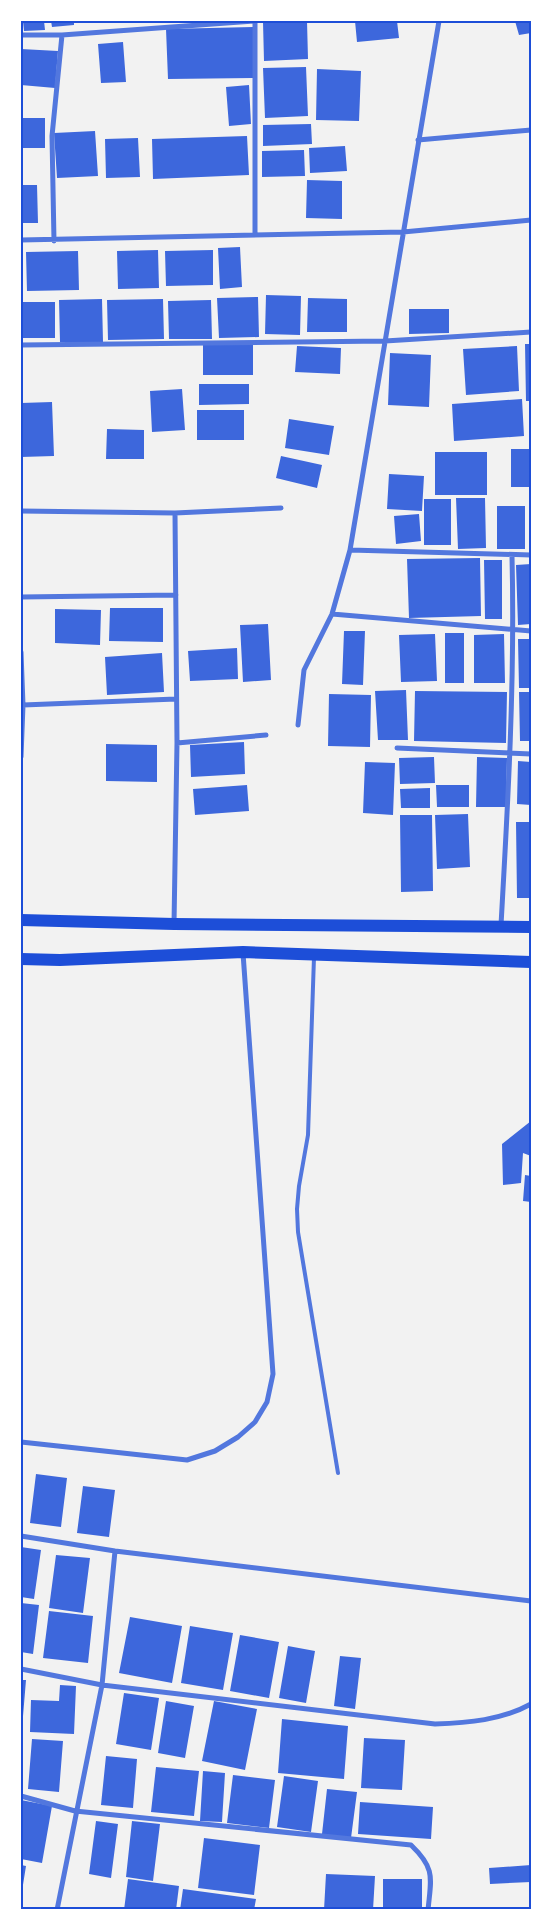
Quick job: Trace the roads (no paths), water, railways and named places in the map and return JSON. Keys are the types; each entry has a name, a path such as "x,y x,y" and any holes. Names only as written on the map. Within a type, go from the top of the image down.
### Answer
{"main road":[{"path":"21,920 174,924 531,927"},
{"path":"21,959 60,960 243,952 531,962"}],"street":[{"path":"21,35 62,35 255,21 256,234"},
{"path":"298,725 304,670 332,614 350,550 439,21"},
{"path":"54,241 52,136 62,35"},
{"path":"418,140 531,130"},
{"path":"21,240 54,241 256,234 403,232 531,220"},
{"path":"21,345 385,341 531,332"},
{"path":"21,511 175,514 281,508"},
{"path":"174,924 177,743 175,514"},
{"path":"350,550 512,556 531,555"},
{"path":"501,926 511,753 514,630 512,556"},
{"path":"21,597 176,595"},
{"path":"332,614 531,631"},
{"path":"21,652 23,705 21,757"},
{"path":"23,705 176,699"},
{"path":"177,743 266,735"},
{"path":"397,748 531,754"},
{"path":"21,1442 187,1460 215,1451 238,1436 255,1422 267,1402 273,1374 243,952"},
{"path":"21,1536 115,1550 531,1600"},
{"path":"56,1910 102,1685 115,1550"},
{"path":"21,1669 102,1685 435,1724 473,1723 519,1711 531,1704"},
{"path":"21,1796 75,1811 411,1845 425,1859 431,1876 428,1910"}],"lane":[{"path":"314,954 308,1135 297,1209 298,1232 338,1473"}]}
